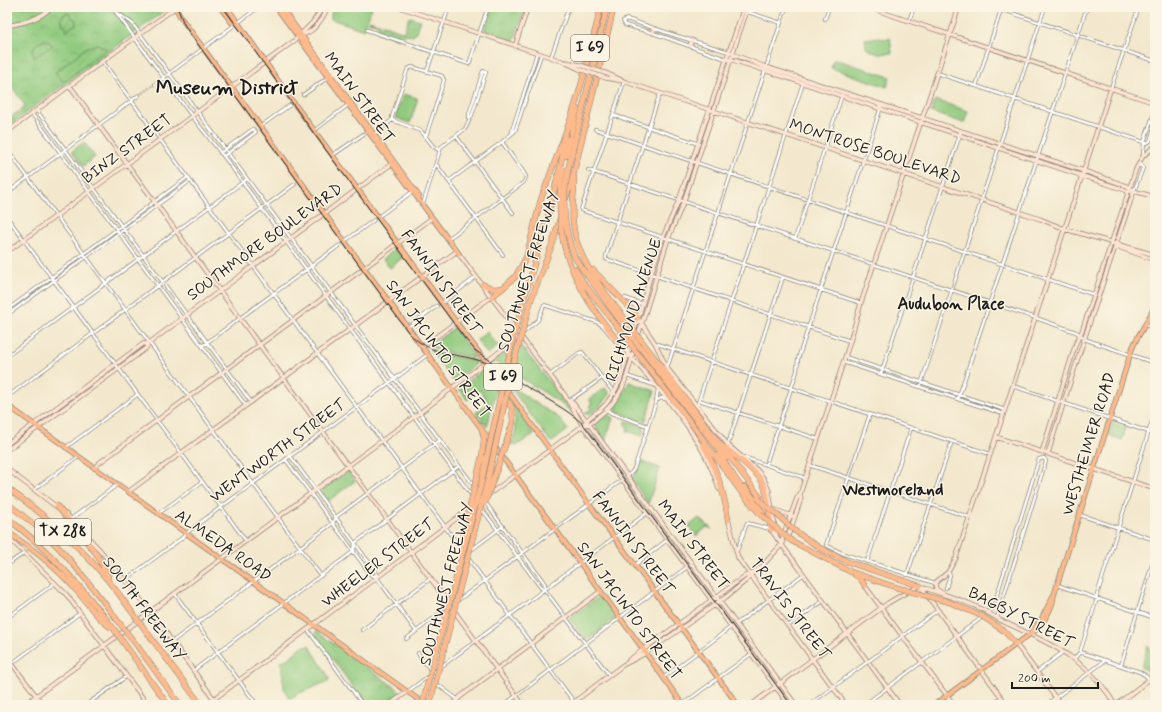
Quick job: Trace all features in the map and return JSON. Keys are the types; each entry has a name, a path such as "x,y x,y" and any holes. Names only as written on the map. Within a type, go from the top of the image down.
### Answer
{"highway":[{"name":"SOUTHWEST FREEWAY","path":"422,705 481,484 513,338 564,164 572,115 580,89 600,7"},
{"path":"594,296 575,258 568,236 564,208 564,164 607,7"},
{"name":"SOUTHWEST FREEWAY","path":"429,704 489,475 517,347 531,300 553,242 574,172 614,7"},
{"path":"580,89 580,99 564,164 559,194 563,241 582,291 620,344"},
{"path":"491,296 515,277 526,258 541,198 572,115"},
{"path":"574,172 575,185 572,208 573,224 577,242 591,272 630,330"},
{"path":"583,257 596,274 633,311 639,320"},
{"path":"575,258 765,506 772,510 794,531 820,548 848,562 920,586"},
{"path":"569,260 577,274 748,500 760,514 790,540 851,572 895,587 949,602 981,617 1004,631 1016,644"},
{"path":"482,284 494,289 503,288"},
{"path":"640,343 723,459 748,500"},
{"path":"472,542 513,422 512,408 485,363"},
{"path":"677,395 723,455 759,506 771,530"},
{"path":"694,427 714,463 720,479 725,498 728,520"},
{"path":"451,592 467,515 482,456 484,439 482,430"},
{"path":"719,444 755,473 761,480 766,491 771,530"},
{"path":"723,455 728,458 759,498"},
{"name":"SOUTH FREEWAY","path":"7,488 61,530 112,584 201,705"},
{"path":"7,503 41,530 91,585 180,705"},
{"path":"56,506 96,554 112,584"},
{"name":"TX 288","path":"7,518 38,543 56,561 105,622 114,629 168,705"},
{"path":"7,532 25,544 59,572 105,622"},
{"path":"851,572 860,578 865,586"}],"main road":[{"path":"7,26 35,18 52,7"},
{"path":"7,132 104,62 175,7"},
{"name":"SAN JACINTO STREET","path":"175,7 181,18 645,651 682,705"},
{"path":"220,7 232,23 237,23"},
{"name":"FANNIN STREET","path":"227,7 314,130 358,189 376,218 398,243 738,705"},
{"name":"MAIN STREET","path":"276,7 300,36 373,135 412,192 423,204"},
{"name":"MAIN STREET","path":"281,7 327,78 373,135"},
{"path":"300,36 304,30 317,18 323,7"},
{"path":"300,36 307,34 317,25 324,16 328,7"},
{"name":"MONTROSE BOULEVARD","path":"399,7 408,8 444,22 579,67 606,78 660,93 1065,229 1117,245 1121,248 1155,260"},
{"path":"515,46 528,7"},
{"name":"RICHMOND AVENUE","path":"583,426 589,424 607,410 618,397 628,376 642,304 663,237 680,200 709,110 731,53 745,10 748,7"},
{"path":"870,7 1155,103"},
{"path":"570,705 609,675 680,626 745,576 750,575 762,566 788,537 809,465 844,360 861,303 959,7"},
{"name":"BINZ STREET","path":"7,252 300,36"},
{"path":"690,46 692,40"},
{"path":"731,53 766,69"},
{"path":"728,60 766,69 804,81 999,146 1082,176 1129,189"},
{"name":"RICHMOND AVENUE","path":"583,426 586,420 603,407 614,393 620,381 639,320 697,163 714,112 728,60"},
{"name":"MONTROSE BOULEVARD","path":"579,67 608,74 624,82"},
{"path":"70,86 523,705"},
{"path":"944,594 936,589 934,583 948,572 956,558 1111,88"},
{"path":"1042,452 1076,343 1094,295 1137,166 1143,156 1155,146"},
{"path":"1037,159 1084,171 1134,191 1155,197"},
{"name":"MAIN STREET","path":"393,163 419,196 432,218 568,401 583,426 622,480 789,705"},
{"name":"SOUTHMORE BOULEVARD","path":"7,450 146,348 149,343 186,315 393,163"},
{"path":"1048,454 1084,339 1134,191"},
{"path":"94,468 259,344 432,218"},
{"name":"MONTROSE BOULEVARD","path":"1117,245 1122,245 1155,255"},
{"path":"128,492 422,276 458,252"},
{"path":"422,347 491,296"},
{"name":"WESTHEIMER ROAD","path":"934,705 1037,629 1044,620 1052,605 1130,354 1137,335 1151,316 1155,304"},
{"path":"639,320 655,343 667,368 728,445 758,471 764,479 769,491 777,538"},
{"path":"24,705 419,413 520,336"},
{"name":"SOUTHMORE BOULEVARD","path":"7,444 143,344 149,343"},
{"name":"TRAVIS STREET","path":"620,344 655,385 703,451 719,487 738,558 846,705"},
{"name":"MAIN STREET","path":"568,401 573,403 586,420 796,705"},
{"name":"ALMEDA ROAD","path":"7,405 407,692 429,704"},
{"path":"59,406 62,410"},
{"name":"WHEELER STREET","path":"206,705 583,426"},
{"path":"996,437 1155,489"},
{"path":"7,469 35,489 71,519 151,612 214,699"},
{"path":"782,544 790,515 800,494"},
{"path":"772,510 795,517"},
{"path":"771,530 900,705"},
{"path":"7,536 66,594 147,704"},
{"path":"680,626 720,601 748,580 750,575"},
{"path":"865,586 883,608 954,705"},
{"path":"751,705 900,596 920,586 1007,705"},
{"name":"BAGBY STREET","path":"920,586 974,605 1064,652 1090,672 1115,705"},
{"path":"453,705 457,699 600,591"},
{"path":"1016,644 1061,705"},
{"path":"7,657 43,705"},
{"path":"1115,705 1155,675"},
{"path":"389,705 407,692"}],"street":[{"path":"109,7 132,23 170,73 503,526 545,584 545,590"},
{"path":"155,84 259,7"},
{"path":"427,71 448,7"},
{"path":"367,30 469,64 488,7"},
{"path":"551,58 569,7"},
{"path":"733,7 781,23"},
{"path":"667,368 786,7"},
{"path":"825,19 829,7"},
{"path":"909,21 914,7"},
{"path":"994,7 1001,8 1155,61"},
{"path":"920,387 1045,7"},
{"path":"958,399 1087,7"},
{"path":"1111,88 1139,7"},
{"path":"976,86 1001,8"},
{"path":"115,11 192,116 220,153 224,156 540,588 545,590 609,675"},
{"path":"728,60 690,46 654,31 627,19 623,21 625,25 654,31 692,40 731,53"},
{"path":"512,133 539,54"},
{"path":"449,181 502,142 516,129 539,54"},
{"path":"104,62 574,702"},
{"path":"373,135 392,120 408,69 412,67 442,76 444,80 426,136"},
{"path":"423,204 440,151 444,144 465,129 483,71 486,72 472,115 469,118"},
{"path":"937,73 1144,142 1149,143 1155,127"},
{"path":"303,94 327,78"},
{"path":"697,406 804,81"},
{"path":"624,82 582,210 861,303"},
{"path":"660,93 606,259 850,341"},
{"path":"795,239 843,94"},
{"path":"7,193 139,95"},
{"path":"261,126 290,105"},
{"path":"314,130 348,105"},
{"path":"766,464 797,371 798,359 881,106"},
{"path":"1143,156 1144,142 1155,110"},
{"path":"37,111 251,402"},
{"path":"32,114 246,406"},
{"path":"613,115 703,145"},
{"path":"392,120 421,131 433,146 440,151"},
{"path":"220,153 253,129 256,132 224,156"},
{"path":"333,155 368,130"},
{"path":"595,130 1099,297"},
{"path":"881,374 960,133"},
{"path":"456,136 513,213"},
{"path":"448,239 524,182 526,177 524,173 502,142"},
{"path":"7,149 321,576"},
{"path":"436,164 503,254"},
{"path":"1134,191 1143,168 1141,165 1137,166"},
{"path":"588,170 1036,318 1076,332 1084,339 1155,363"},
{"path":"7,315 124,230 188,177"},
{"path":"7,356 210,207 247,178"},
{"path":"7,310 116,229 190,181"},
{"path":"7,396 295,184"},
{"path":"345,241 412,192"},
{"path":"7,217 246,541"},
{"path":"202,346 340,245"},
{"path":"442,303 476,276"},
{"path":"728,445 783,277"},
{"path":"626,298 642,304"},
{"path":"520,336 538,320 544,305 597,322 603,326 614,340 620,344"},
{"path":"408,327 437,306"},
{"path":"1145,325 1155,328"},
{"path":"655,343 991,454"},
{"path":"549,375 582,352 618,397"},
{"name":"WENTWORTH STREET","path":"125,580 427,355"},
{"path":"844,360 921,382 1004,412"},
{"path":"844,360 920,387 1004,412"},
{"path":"628,376 655,385"},
{"path":"568,401 602,378"},
{"path":"1013,386 1155,434"},
{"path":"627,476 634,469 656,402 658,389"},
{"path":"65,448 137,395"},
{"path":"656,402 661,398 665,398"},
{"path":"699,400 818,440"},
{"path":"603,407 611,414 648,426"},
{"path":"1074,659 1080,652 1155,412"},
{"path":"870,414 826,545 844,554 934,583"},
{"path":"867,562 911,428"},
{"path":"172,642 333,523 336,516 440,440"},
{"path":"907,575 952,441"},
{"path":"739,455 805,478"},
{"path":"35,489 78,456"},
{"path":"291,456 376,572 377,578"},
{"path":"988,613 992,610 1040,459 1043,458 1046,461 997,618"},
{"path":"286,460 416,631"},
{"path":"809,465 969,518"},
{"path":"194,670 354,551 355,543 459,466"},
{"path":"406,638 622,480"},
{"path":"158,514 202,482"},
{"path":"71,519 117,485"},
{"path":"1029,493 1035,495"},
{"path":"407,692 647,513"},
{"path":"1079,515 1155,540"},
{"path":"738,558 738,548 747,523 771,530"},
{"path":"465,555 503,526"},
{"path":"1017,529 1024,531"},
{"path":"635,565 667,540"},
{"path":"7,565 24,552"},
{"path":"1121,665 1155,556"},
{"path":"1006,566 1012,568"},
{"path":"504,705 687,567"},
{"path":"946,588 950,575 948,572"},
{"path":"736,624 804,574"},
{"path":"362,630 431,579"},
{"path":"7,618 55,583"},
{"path":"1057,586 1155,618"},
{"path":"175,594 257,705"},
{"path":"788,626 823,601"},
{"path":"995,601 1001,603"},
{"path":"809,705 938,610"},
{"path":"7,667 80,613"},
{"path":"864,705 981,617"},
{"path":"663,678 732,627"},
{"path":"308,630 363,705"},
{"path":"1037,672 1064,652"},
{"path":"1080,652 1140,672 1149,679 1155,687"},
{"path":"418,653 432,673"},
{"path":"682,705 751,654"},
{"path":"1046,705 1106,660"},
{"path":"86,705 127,676"},
{"path":"427,677 457,699"},
{"path":"991,705 1002,698"}],"green space":[{"path":"7,7 170,7 7,127 7,120 25,107 7,80"},
{"path":"334,7 372,7 364,30 331,19 331,14"},
{"path":"491,7 518,7 525,9 514,41 484,30"},
{"path":"65,13 69,13 71,17 76,20 76,25 72,26 67,32 66,26 63,25 61,17"},
{"path":"409,17 420,20 415,34 413,36 406,34 399,39 377,32 379,25 369,22 370,20 404,32"},
{"path":"880,37 882,39 890,38 892,53 878,54 866,48 865,39"},
{"path":"43,41 47,41 53,45 34,58 33,50 35,45"},
{"path":"97,44 107,49 63,82 55,72 86,48"},
{"path":"834,59 890,77 887,87 831,68"},
{"path":"403,94 417,98 410,123 396,118"},
{"path":"935,100 968,111 964,123 931,112"},
{"path":"84,142 95,157 83,166 72,151"},
{"path":"395,249 402,258 390,268 383,259"},
{"path":"454,328 475,358 445,352 431,347"},
{"path":"487,332 498,346 487,354 477,340"},
{"path":"518,342 574,413 494,361"},
{"path":"430,350 444,355 475,361 476,364 453,381"},
{"path":"482,367 497,386 487,427 476,412 489,403 480,390 467,400 458,387 467,380 470,382 470,377 472,380 474,378 473,375 476,376 479,374 478,371"},
{"path":"629,382 655,391 645,422 614,411"},
{"path":"513,388 559,418 568,430 552,442 550,441 512,390"},
{"path":"605,388 610,395 596,410 588,415 585,413 591,409 589,406 592,404 589,399"},
{"path":"510,399 534,434 516,446 514,443 510,446 516,429 514,427 515,413"},
{"path":"607,414 613,418 605,441 594,424"},
{"path":"626,421 644,426 642,436 627,431 628,427 625,425"},
{"path":"1112,423 1126,427 1122,440 1109,435"},
{"path":"640,461 660,468 648,504 631,478 636,474"},
{"path":"348,471 355,481 328,501 321,491"},
{"path":"699,518 712,529 707,527 696,536 689,526"},
{"path":"600,596 616,618 586,641 569,618"},
{"path":"316,631 400,691 399,695 385,705 366,705 315,635"},
{"path":"309,645 329,679 328,681 289,699 284,688 281,662 289,658 301,647"},
{"path":"1148,646 1155,656 1155,669 1150,673 1141,667"}],"tunnel":[{"path":"139,95 155,84"}],"tram line":[{"path":"177,7 189,32 408,332 426,346 446,353 487,363 497,368 563,409 583,424 791,705"},
{"path":"223,7 465,339 476,351 491,361"}],"district":[{"name":"Museum District","path":"227,88"},
{"name":"Audubon Place","path":"951,304"},
{"name":"Westmoreland","path":"893,490"}]}
